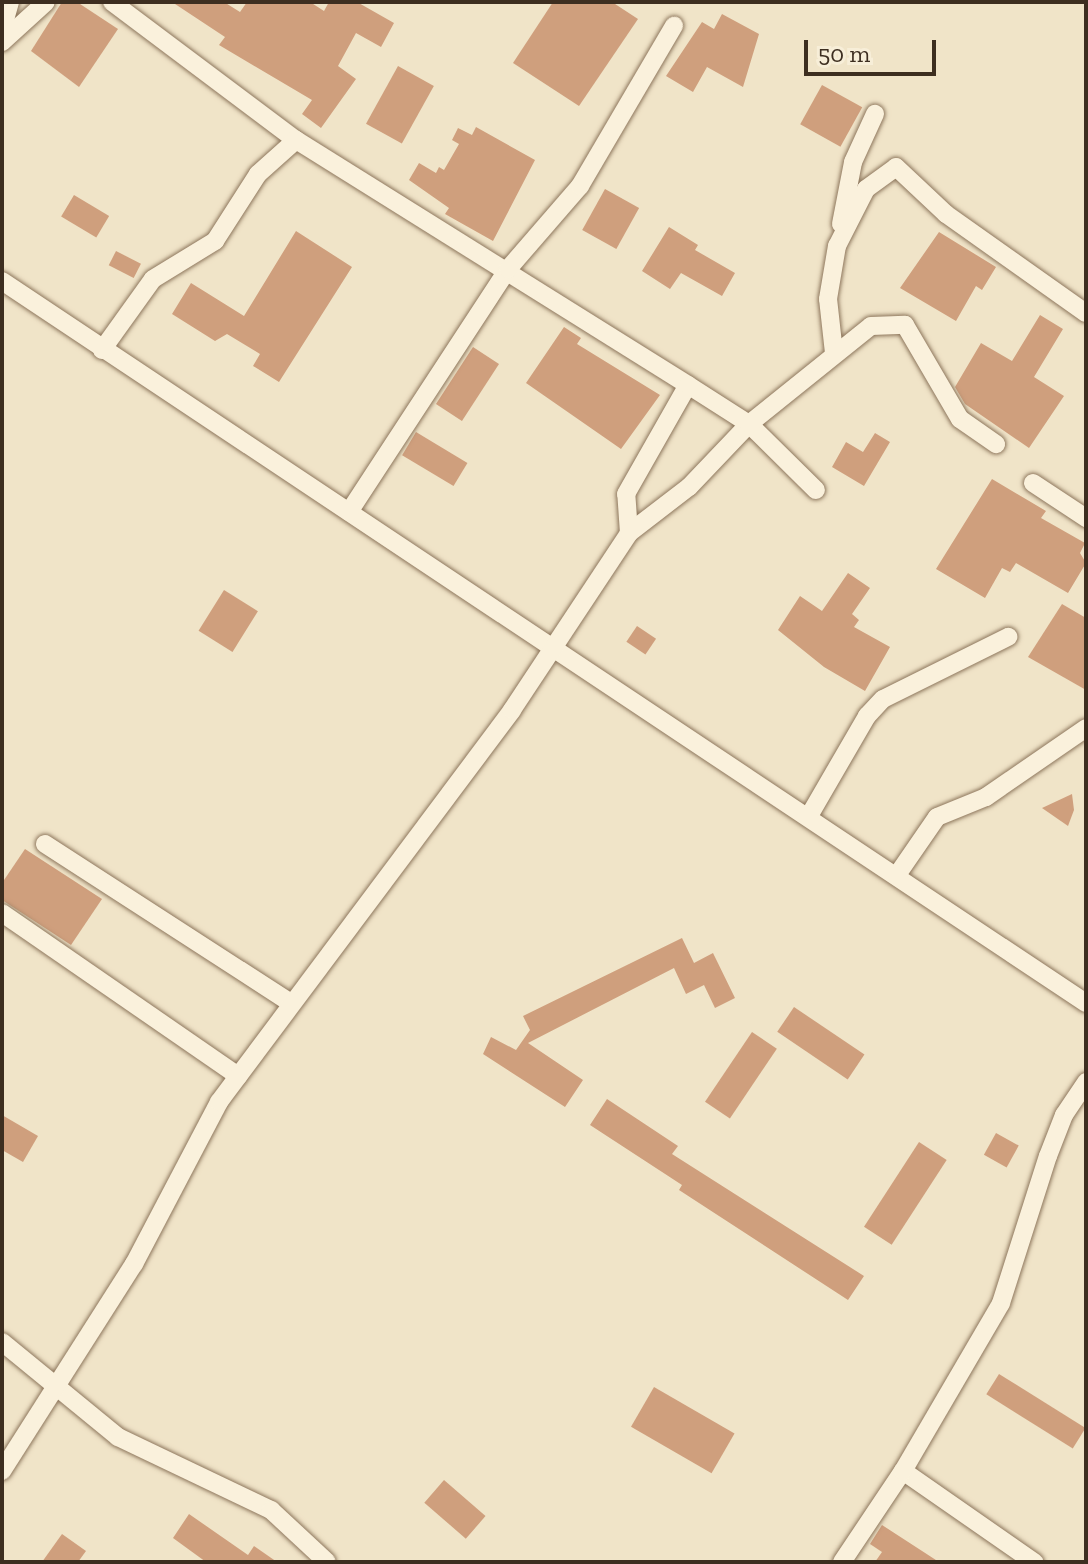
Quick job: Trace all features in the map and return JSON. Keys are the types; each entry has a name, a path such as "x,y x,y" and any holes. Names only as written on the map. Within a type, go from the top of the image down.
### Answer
{"street":[{"path":"2,30 10,2"},
{"path":"2,42 46,2"},
{"path":"112,2 296,140 508,269 749,424 816,490"},
{"path":"349,512 508,269 580,186 674,26"},
{"path":"834,353 828,299 837,246 853,162 875,114"},
{"path":"102,350 153,279 215,241 258,174 296,140"},
{"path":"837,246 866,189 896,167 946,214 1086,313"},
{"path":"4,285 552,643 1086,1003"},
{"path":"2,1471 59,1389 238,1076 512,710 552,643 629,533 689,487 749,424 871,326 905,325 960,419 996,444"},
{"path":"629,533 626,494 688,385"},
{"path":"1033,483 1086,518"},
{"path":"809,816 867,716 883,699 1008,637"},
{"path":"897,875 937,817 986,797 1086,728"},
{"path":"45,844 291,1003"},
{"path":"2,913 238,1076"},
{"path":"842,1562 903,1471 1001,1303 1048,1156 1064,1115 1086,1082"},
{"path":"2,1342 118,1437 271,1510 327,1562"},
{"path":"903,1471 1034,1562"}],"building":[{"path":"62,2 77,2 118,29 79,87 31,51"},
{"path":"172,2 224,2 240,12 247,2 310,2 324,11 329,2 357,2 394,23 381,47 356,33 338,66 356,79 321,128 302,114 312,100 219,45 225,37"},
{"path":"553,2 612,2 638,19 579,106 513,63"},
{"path":"722,14 759,34 743,87 707,67 693,92 666,76 702,22 714,29"},
{"path":"398,66 434,86 402,144 366,124"},
{"path":"822,85 862,107 840,147 800,124"},
{"path":"476,127 535,160 493,241 445,214 449,208 409,180 419,163 436,173 439,167 444,170 459,144 452,140 458,128 472,135"},
{"path":"605,189 639,208 616,249 582,230"},
{"path":"74,195 109,216 96,238 61,216"},
{"path":"669,227 698,245 695,250 735,273 722,296 681,273 670,289 642,271"},
{"path":"296,231 352,267 279,382 253,366 260,354 227,334 215,341 172,314 191,283 244,316"},
{"path":"939,232 996,267 982,290 976,286 956,321 900,288"},
{"path":"116,251 141,264 134,278 109,265"},
{"path":"1040,315 1063,329 1034,377 1064,396 1029,448 965,404 955,387 981,343 1012,361"},
{"path":"564,327 581,338 577,344 660,395 621,449 526,383"},
{"path":"473,347 499,364 462,421 436,404"},
{"path":"416,432 467,463 454,486 402,455"},
{"path":"875,433 890,442 864,486 832,467 846,442 863,452"},
{"path":"992,479 1046,511 1041,518 1085,543 1080,553 1086,563 1068,593 1016,563 1010,572 1002,568 985,598 936,569"},
{"path":"848,573 870,588 852,614 859,620 854,627 890,647 865,691 824,667 778,630 800,596 822,611"},
{"path":"224,590 258,611 232,652 199,631"},
{"path":"1062,604 1086,618 1086,690 1028,657"},
{"path":"637,626 656,639 645,655 626,642"},
{"path":"1072,794 1074,810 1068,826 1042,808"},
{"path":"25,849 102,899 71,945 2,900 2,883"},
{"path":"682,938 694,963 713,953 735,998 715,1008 704,985 686,994 674,968 528,1043 583,1080 565,1107 483,1054 491,1037 516,1050 530,1030 523,1016"},
{"path":"794,1007 864,1055 848,1079 777,1032"},
{"path":"752,1032 777,1049 730,1118 705,1102"},
{"path":"607,1099 678,1146 672,1154 864,1276 848,1300 679,1190 682,1185 590,1125"},
{"path":"2,1115 38,1136 23,1162 2,1150"},
{"path":"996,1133 1019,1146 1007,1167 984,1155"},
{"path":"919,1142 947,1160 892,1245 864,1227"},
{"path":"999,1374 1086,1428 1073,1448 986,1394"},
{"path":"654,1387 735,1434 712,1473 631,1427"},
{"path":"444,1480 486,1516 466,1539 424,1503"},
{"path":"189,1514 248,1555 254,1546 277,1562 206,1562 173,1538"},
{"path":"882,1525 939,1562 875,1562 882,1552 870,1544"},
{"path":"62,1534 86,1551 78,1562 42,1562"}]}
